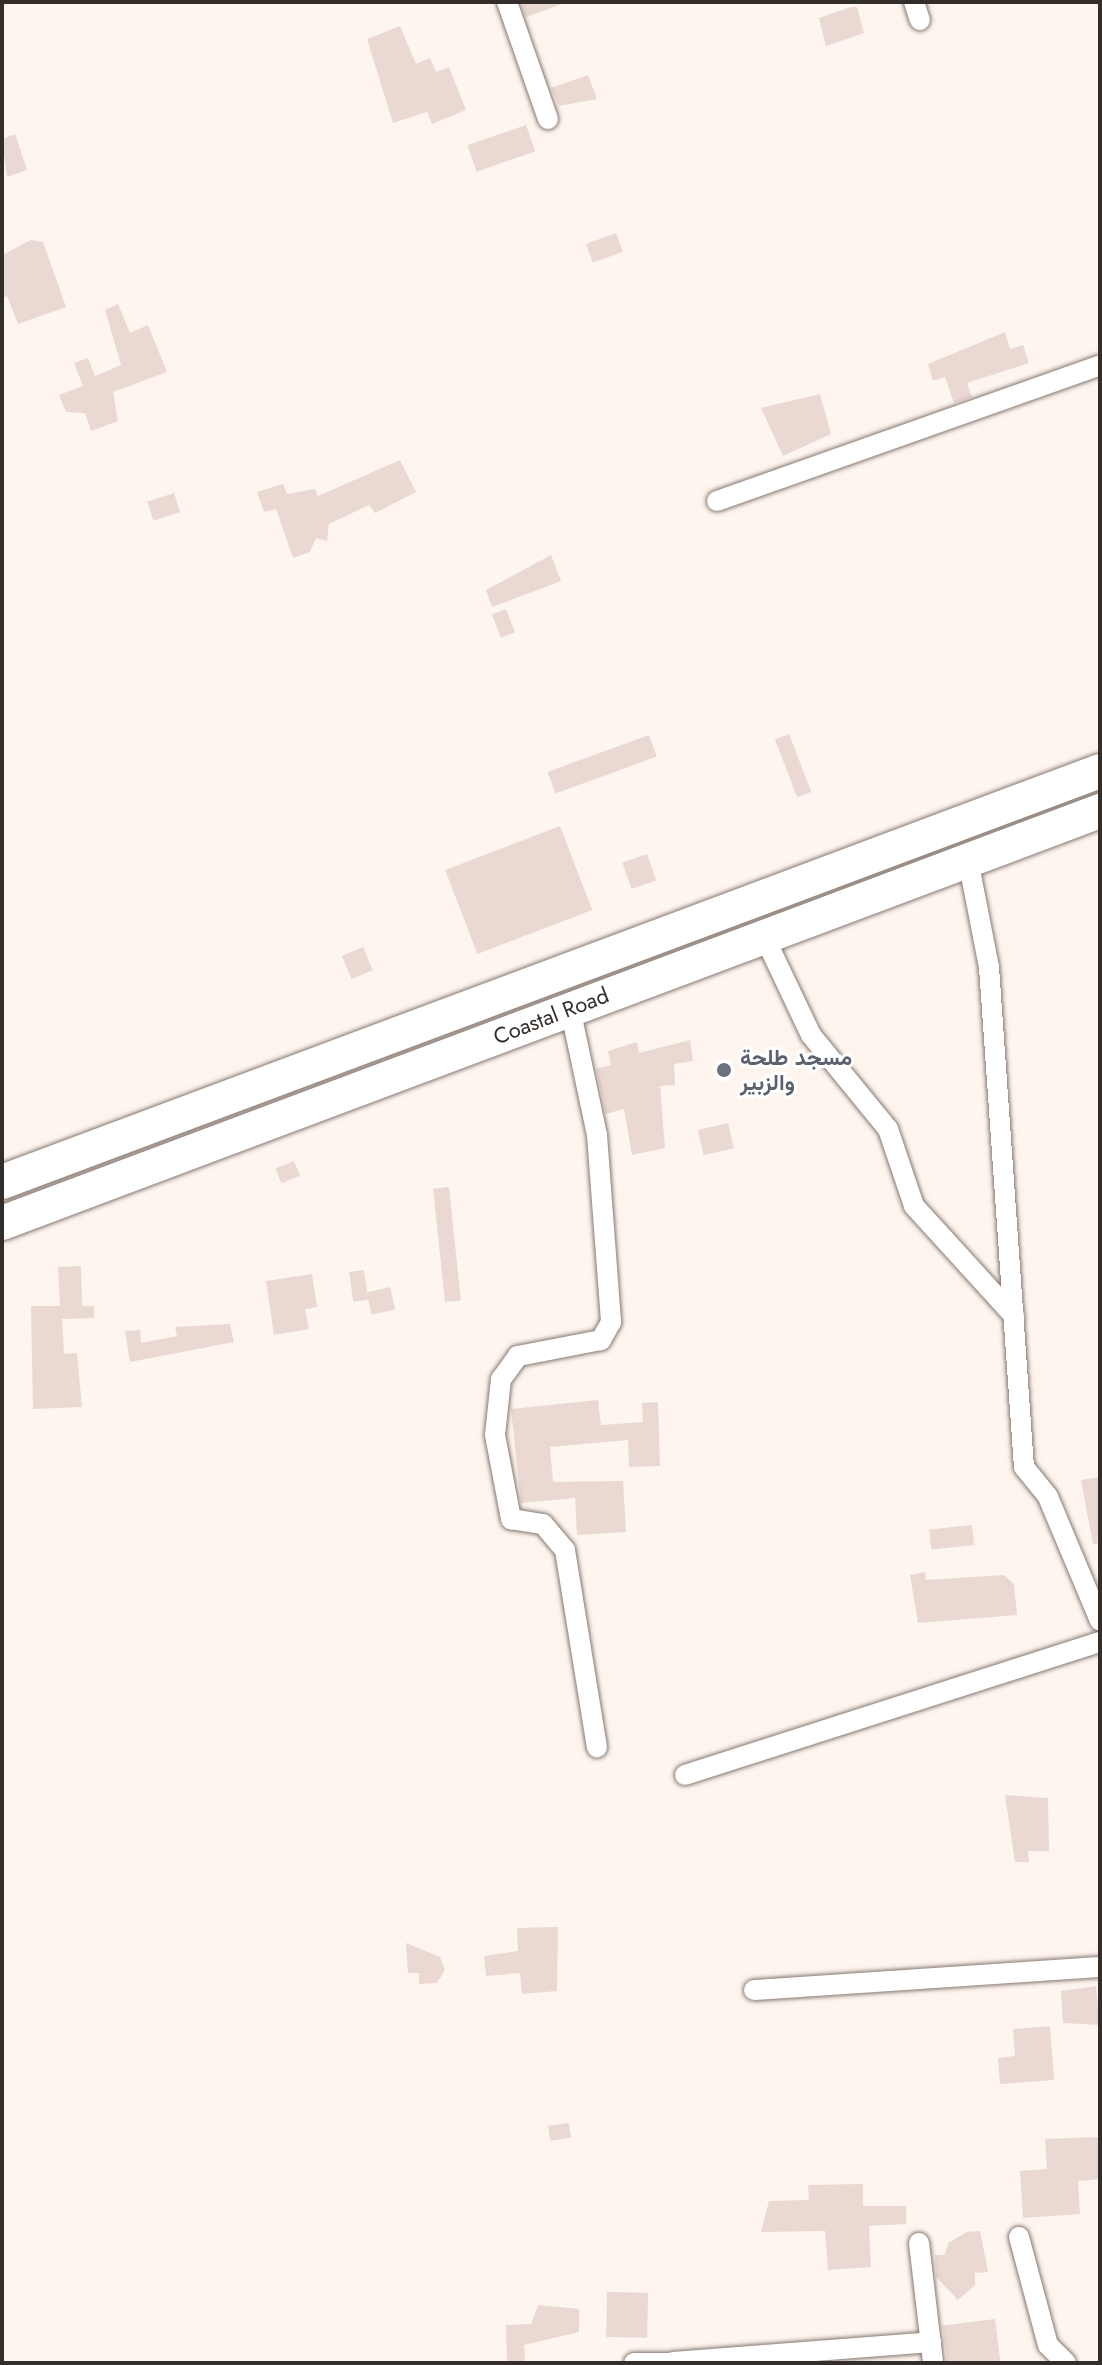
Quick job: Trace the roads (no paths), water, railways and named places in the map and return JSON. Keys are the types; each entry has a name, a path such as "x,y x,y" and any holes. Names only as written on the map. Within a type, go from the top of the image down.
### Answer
{"highway":[{"name":"Coastal Road","path":"2,1182 1100,771"},
{"name":"Coastal Road","path":"2,1223 1100,811"}],"street":[{"path":"507,2 548,119"},
{"path":"717,501 1100,365"},
{"path":"968,860 989,967 1025,1471 1048,1497 1100,1621"},
{"path":"764,936 811,1035 888,1129 914,1206 1014,1316"},
{"path":"570,1008 597,1135 611,1322 601,1340 518,1356 501,1379 495,1435 511,1519 543,1524 565,1550 597,1747"},
{"path":"685,1775 1100,1642"},
{"path":"754,1990 1100,1967"},
{"path":"1019,2237 1048,2345 1066,2363"},
{"path":"634,2363 932,2353 919,2243"}],"place":[{"name":"مسجد طلحة والزبير","path":"724,1070"}]}
